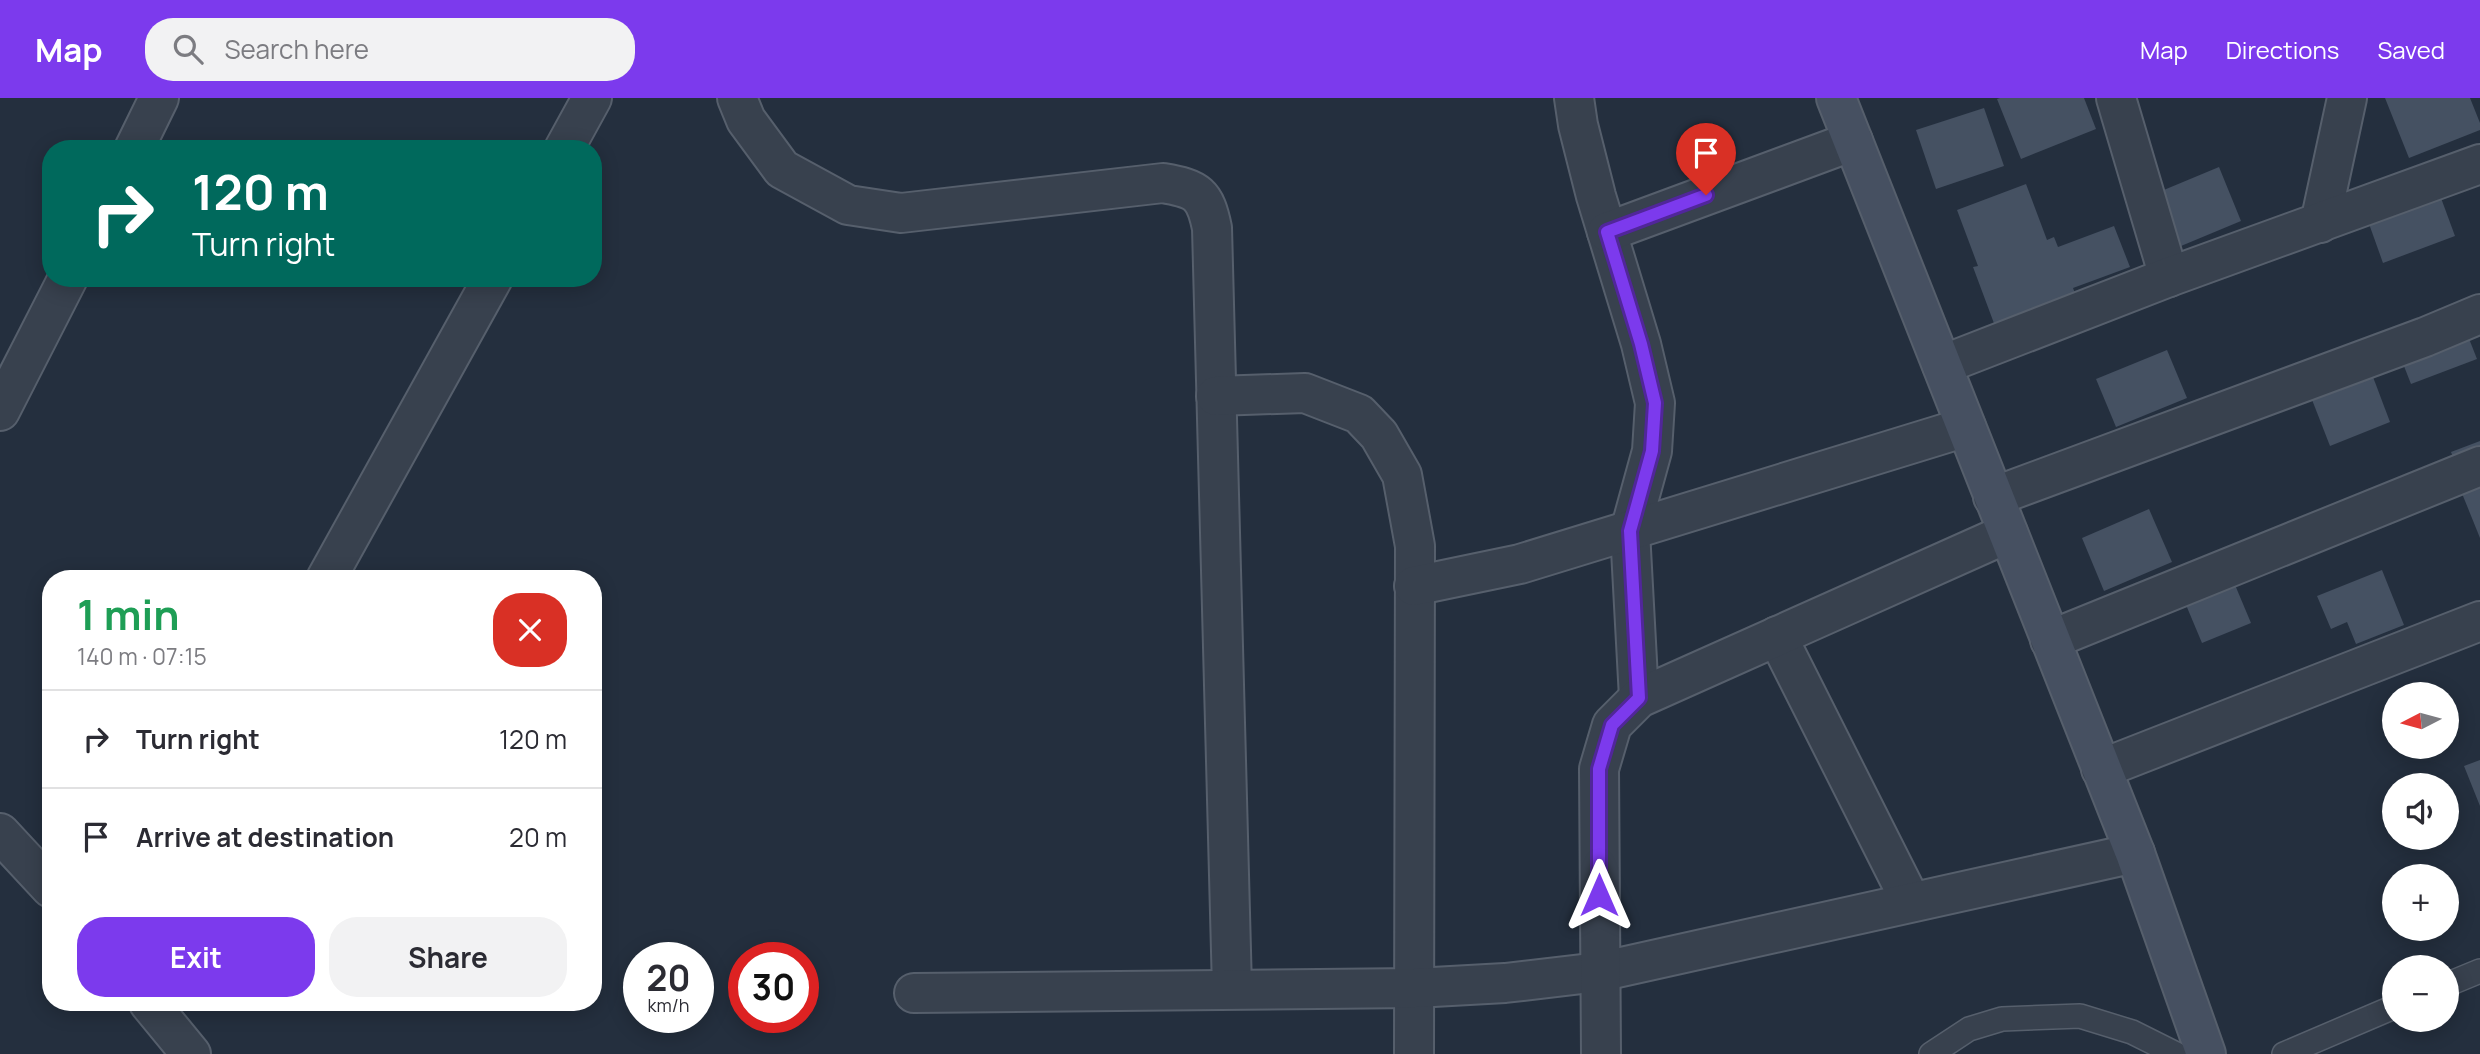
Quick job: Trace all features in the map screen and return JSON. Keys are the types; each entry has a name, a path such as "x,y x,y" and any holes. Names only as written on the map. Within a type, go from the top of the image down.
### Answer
{"street":[{"path":"138,140 159,98"},
{"path":"569,140 592,98"},
{"path":"737,98 746,120 782,169 848,205 901,213 1163,183 1187,187 1207,203 1212,228 1232,989"},
{"path":"1574,98 1578,125 1641,344 1655,403 1652,451 1630,531 1639,698"},
{"path":"1836,98 2135,853 2206,1054"},
{"path":"2116,98 2169,277"},
{"path":"2320,223 2347,98"},
{"path":"1607,232 1853,141"},
{"path":"1942,365 2169,277 2480,164"},
{"path":"0,411 63,287"},
{"path":"331,570 487,287"},
{"path":"1993,497 2399,347 2480,314"},
{"path":"1216,396 1305,393 1359,414 1379,435 1402,475 1415,547 1415,1054"},
{"path":"1414,586 1520,564 1966,427"},
{"path":"2050,640 2480,466"},
{"path":"1601,1054 1599,769 1612,725 1639,698 2008,533"},
{"path":"2101,769 2480,621"},
{"path":"1777,636 1912,902"},
{"path":"0,833 42,878"},
{"path":"914,993 1415,988 1505,983 1599,972 2135,853"},
{"path":"156,1011 191,1054"}],"lane":[{"path":"2459,980 2480,971"},
{"path":"2284,1054 2382,1012"},
{"path":"1931,1054 1969,1029 2002,1019 2080,1016 2132,1032 2176,1054"}],"building":[{"path":"2084,98 2096,129 2021,159 1997,99"},
{"path":"2385,98 2470,98 2480,130 2409,158"},
{"path":"1984,108 2004,166 1936,189 1916,130"},
{"path":"2219,167 2241,221 2169,251 2147,197"},
{"path":"2434,179 2455,236 2383,263 2363,207"},
{"path":"2026,184 2047,240 2054,237 2058,247 2114,226 2130,267 2073,288 2076,296 1995,326 1973,267 1978,266 1957,210"},
{"path":"2466,331 2477,359 2411,384 2400,356"},
{"path":"2167,350 2187,398 2116,427 2096,379"},
{"path":"2370,369 2390,422 2330,446 2309,392"},
{"path":"2480,441 2480,467 2460,475 2451,452"},
{"path":"2480,478 2480,538 2459,486"},
{"path":"2149,509 2172,562 2104,591 2082,538"},
{"path":"2382,570 2404,625 2356,644 2347,622 2331,629 2317,596"},
{"path":"2230,573 2251,623 2202,643 2181,593"},
{"path":"2480,760 2480,806 2464,766"}],"route":[{"path":"1599,895 1599,769 1612,725 1639,698 1630,531 1652,451 1655,403 1641,344 1607,232 1706,195"}]}
